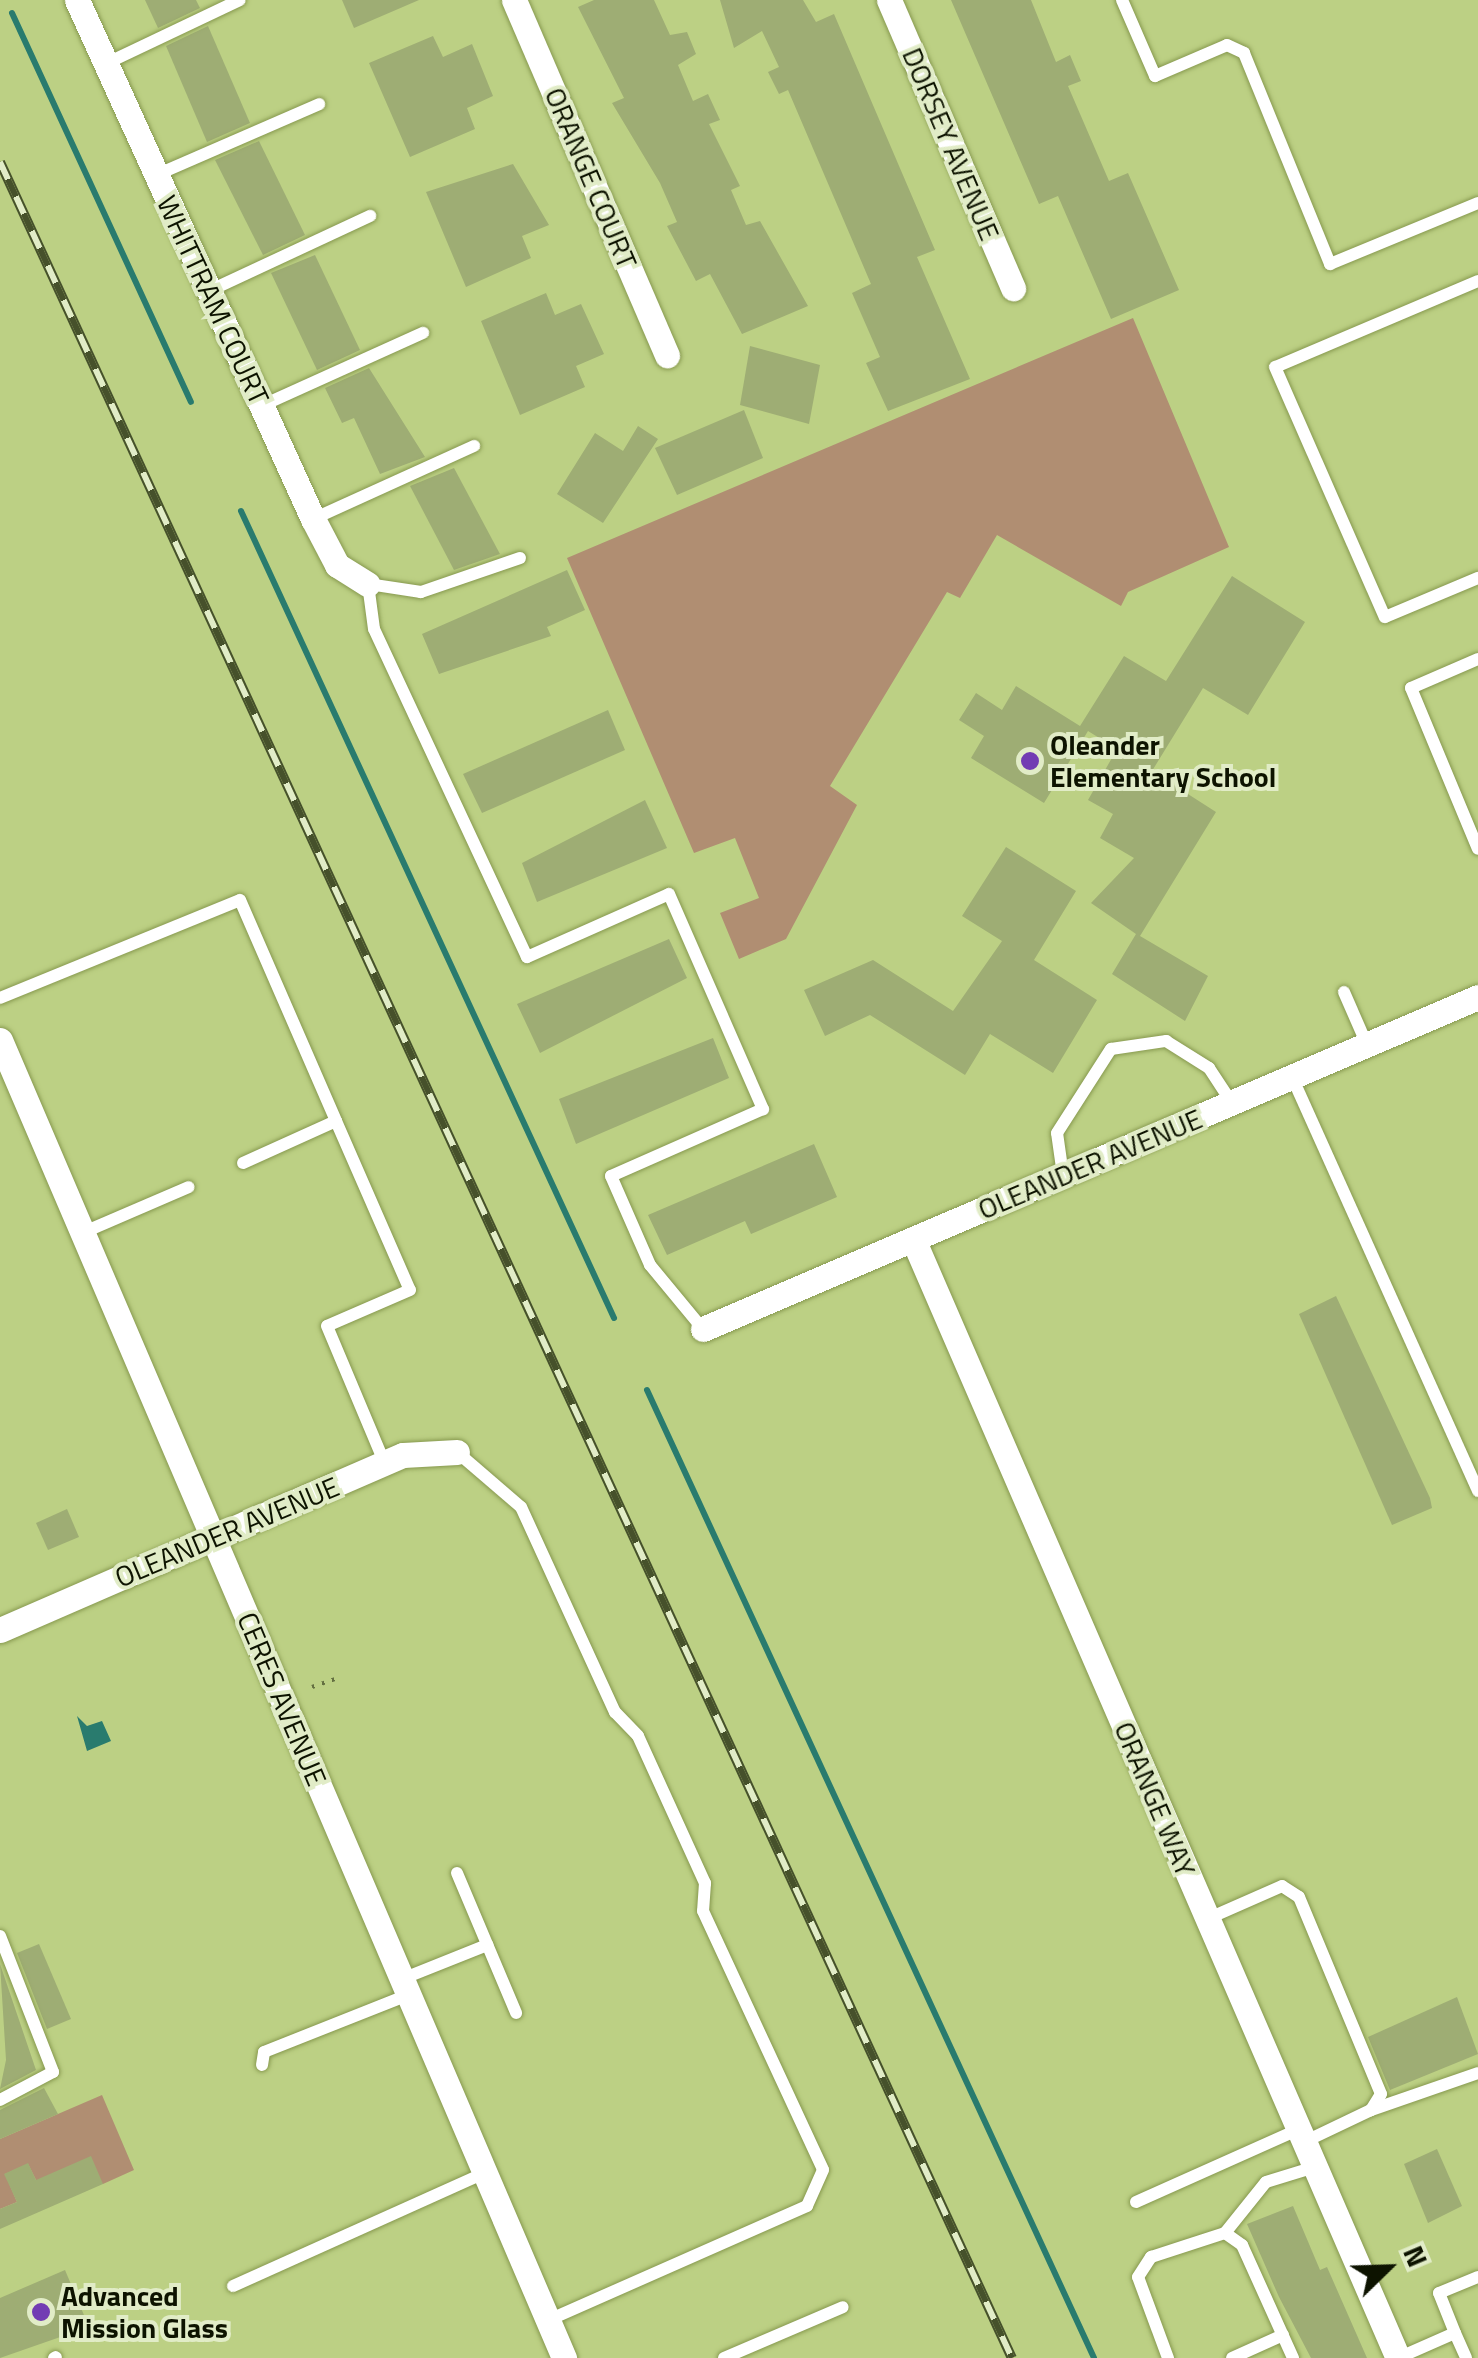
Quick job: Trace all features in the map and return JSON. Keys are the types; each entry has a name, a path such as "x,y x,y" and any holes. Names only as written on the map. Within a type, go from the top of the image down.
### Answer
{"street":[{"name":"WHITTRAM COURT","path":"76,0 313,518 337,565 368,584"},
{"name":"ORANGE COURT","path":"514,0 667,356"},
{"name":"DORSEY AVENUE","path":"890,0 1014,288"},
{"name":"OLEANDER AVENUE","path":"703,1329 1478,998"},
{"name":"CERES AVENUE","path":"0,1040 564,2358"},
{"name":"ORANGE WAY","path":"913,1240 1398,2358"},
{"name":"OLEANDER AVENUE","path":"0,1630 384,1464 458,1452"}],"lane":[{"path":"105,64 240,0"},
{"path":"1122,0 1156,76 1227,45 1244,53 1330,264 1478,203"},
{"path":"156,175 320,104"},
{"path":"209,291 370,216"},
{"path":"1478,281 1275,367 1385,618 1478,578"},
{"path":"262,406 423,333"},
{"path":"313,518 474,446"},
{"path":"520,558 420,592 368,584 374,629 527,957 669,894 763,1109 611,1176 650,1264 703,1329"},
{"path":"1478,659 1411,688 1478,850"},
{"path":"0,998 240,900 410,1290 327,1326 384,1464"},
{"path":"1344,992 1366,1045"},
{"path":"1063,1176 1058,1133 1111,1050 1166,1041 1209,1068 1232,1103"},
{"path":"1292,1077 1478,1491"},
{"path":"243,1163 336,1121"},
{"path":"82,1232 190,1187"},
{"path":"458,1452 522,1506 615,1712 646,1752 705,1883 703,1911 823,2170 807,2206 548,2320"},
{"path":"457,1873 516,2012"},
{"path":"1207,1919 1282,1886 1299,1897 1380,2094 1371,2110"},
{"path":"0,1936 53,2072 0,2100"},
{"path":"262,2065 264,2052 487,1945"},
{"path":"1136,2202 1301,2136 1478,2073"},
{"path":"1168,2358 1138,2277 1151,2257 1225,2233 1266,2182 1315,2168"},
{"path":"232,2286 485,2173"},
{"path":"1225,2233 1242,2245 1294,2358"},
{"path":"1466,2358 1439,2293 1478,2276"},
{"path":"724,2358 842,2307"},
{"path":"1398,2358 1454,2333"},
{"path":"1232,2358 1283,2335"}],"path":[{"path":"312,1687 338,1678"}],"shaded area":[{"path":"1133,318 1229,547 1128,592 1121,606 997,535 960,598 947,592 830,786 857,805 786,939 739,959 720,913 759,898 735,838 694,853 567,558"},
{"path":"102,2095 134,2170 103,2184 36,2180 28,2164 5,2174 17,2202 0,2209 0,2139"}],"water":[{"path":"77,1716 87,1726 102,1721 111,1741 87,1751"}],"building":[{"path":"145,0 196,0 200,8 158,28"},
{"path":"342,0 419,0 354,28"},
{"path":"594,0 654,0 670,35 687,32 696,54 678,65 693,101 708,94 720,120 709,124 740,186 731,190 746,225 760,221 808,306 742,334 710,274 696,281 667,226 677,222 660,183 612,103 624,98 578,7"},
{"path":"720,0 803,0 816,22 834,14 935,250 917,257 970,379 888,411 866,363 880,357 852,293 871,284 788,90 779,94 768,72 779,67 762,31 734,48"},
{"path":"951,0 1031,0 1056,62 1070,55 1081,81 1068,86 1109,181 1128,173 1179,290 1111,319 1058,196 1039,204"},
{"path":"208,26 250,123 207,142 166,46"},
{"path":"433,36 443,57 472,44 493,96 467,108 475,129 410,157 369,63"},
{"path":"259,141 305,235 263,255 215,160"},
{"path":"513,164 549,225 522,236 531,258 466,287 426,192"},
{"path":"315,255 360,350 317,370 271,273"},
{"path":"546,293 555,315 581,304 604,354 576,366 585,387 520,415 481,321"},
{"path":"750,346 820,365 809,424 740,405"},
{"path":"369,368 425,457 380,474 354,418 342,423 325,388"},
{"path":"744,410 763,458 677,495 655,448"},
{"path":"638,426 658,439 603,523 557,494 595,433 623,451"},
{"path":"454,468 500,554 454,570 410,486"},
{"path":"567,570 585,610 547,627 551,636 439,674 422,634"},
{"path":"1232,576 1305,622 1248,715 1203,688 1152,771 1216,812 1140,936 1208,976 1185,1021 1112,974 1136,934 1091,903 1134,858 1100,838 1113,814 1088,800 1117,749 1088,731 1044,803 971,758 984,736 959,720 976,693 1002,710 1016,686 1080,726 1124,656 1166,681"},
{"path":"608,710 625,750 482,813 463,774"},
{"path":"645,800 667,848 537,902 522,863"},
{"path":"1006,847 1076,891 1034,960 1097,1000 1053,1073 990,1034 965,1075 870,1015 825,1036 804,990 873,960 953,1011 1002,941 962,916"},
{"path":"669,939 687,978 540,1053 517,1004"},
{"path":"713,1038 729,1078 576,1144 559,1099"},
{"path":"814,1144 837,1197 751,1234 745,1221 667,1255 648,1215"},
{"path":"1336,1296 1430,1498 1432,1508 1392,1525 1299,1314"},
{"path":"67,1509 79,1537 48,1550 36,1523"},
{"path":"39,1944 71,2019 47,2029 17,1953"},
{"path":"0,1964 36,2070 0,2089 6,2060"},
{"path":"1457,1997 1478,2054 1390,2090 1368,2037"},
{"path":"44,2088 58,2114 0,2139 0,2110"},
{"path":"1437,2149 1462,2206 1428,2223 1404,2164"},
{"path":"91,2156 103,2184 0,2229 0,2209 17,2202 4,2174 28,2163 36,2180"},
{"path":"1293,2206 1320,2270 1327,2267 1367,2358 1311,2358 1279,2297 1247,2224"},
{"name":"Advanced Mission Glass","path":"65,2270 89,2327 0,2358 0,2298"}],"waterway":[{"path":"12,13 191,402"},
{"path":"241,511 614,1318"},
{"path":"647,1390 1094,2358"}],"railway":[{"path":"0,162 1012,2358"}],"place":[{"name":"Oleander Elementary School","path":"1030,761"},
{"name":"Advanced Mission Glass","path":"41,2312"}]}
